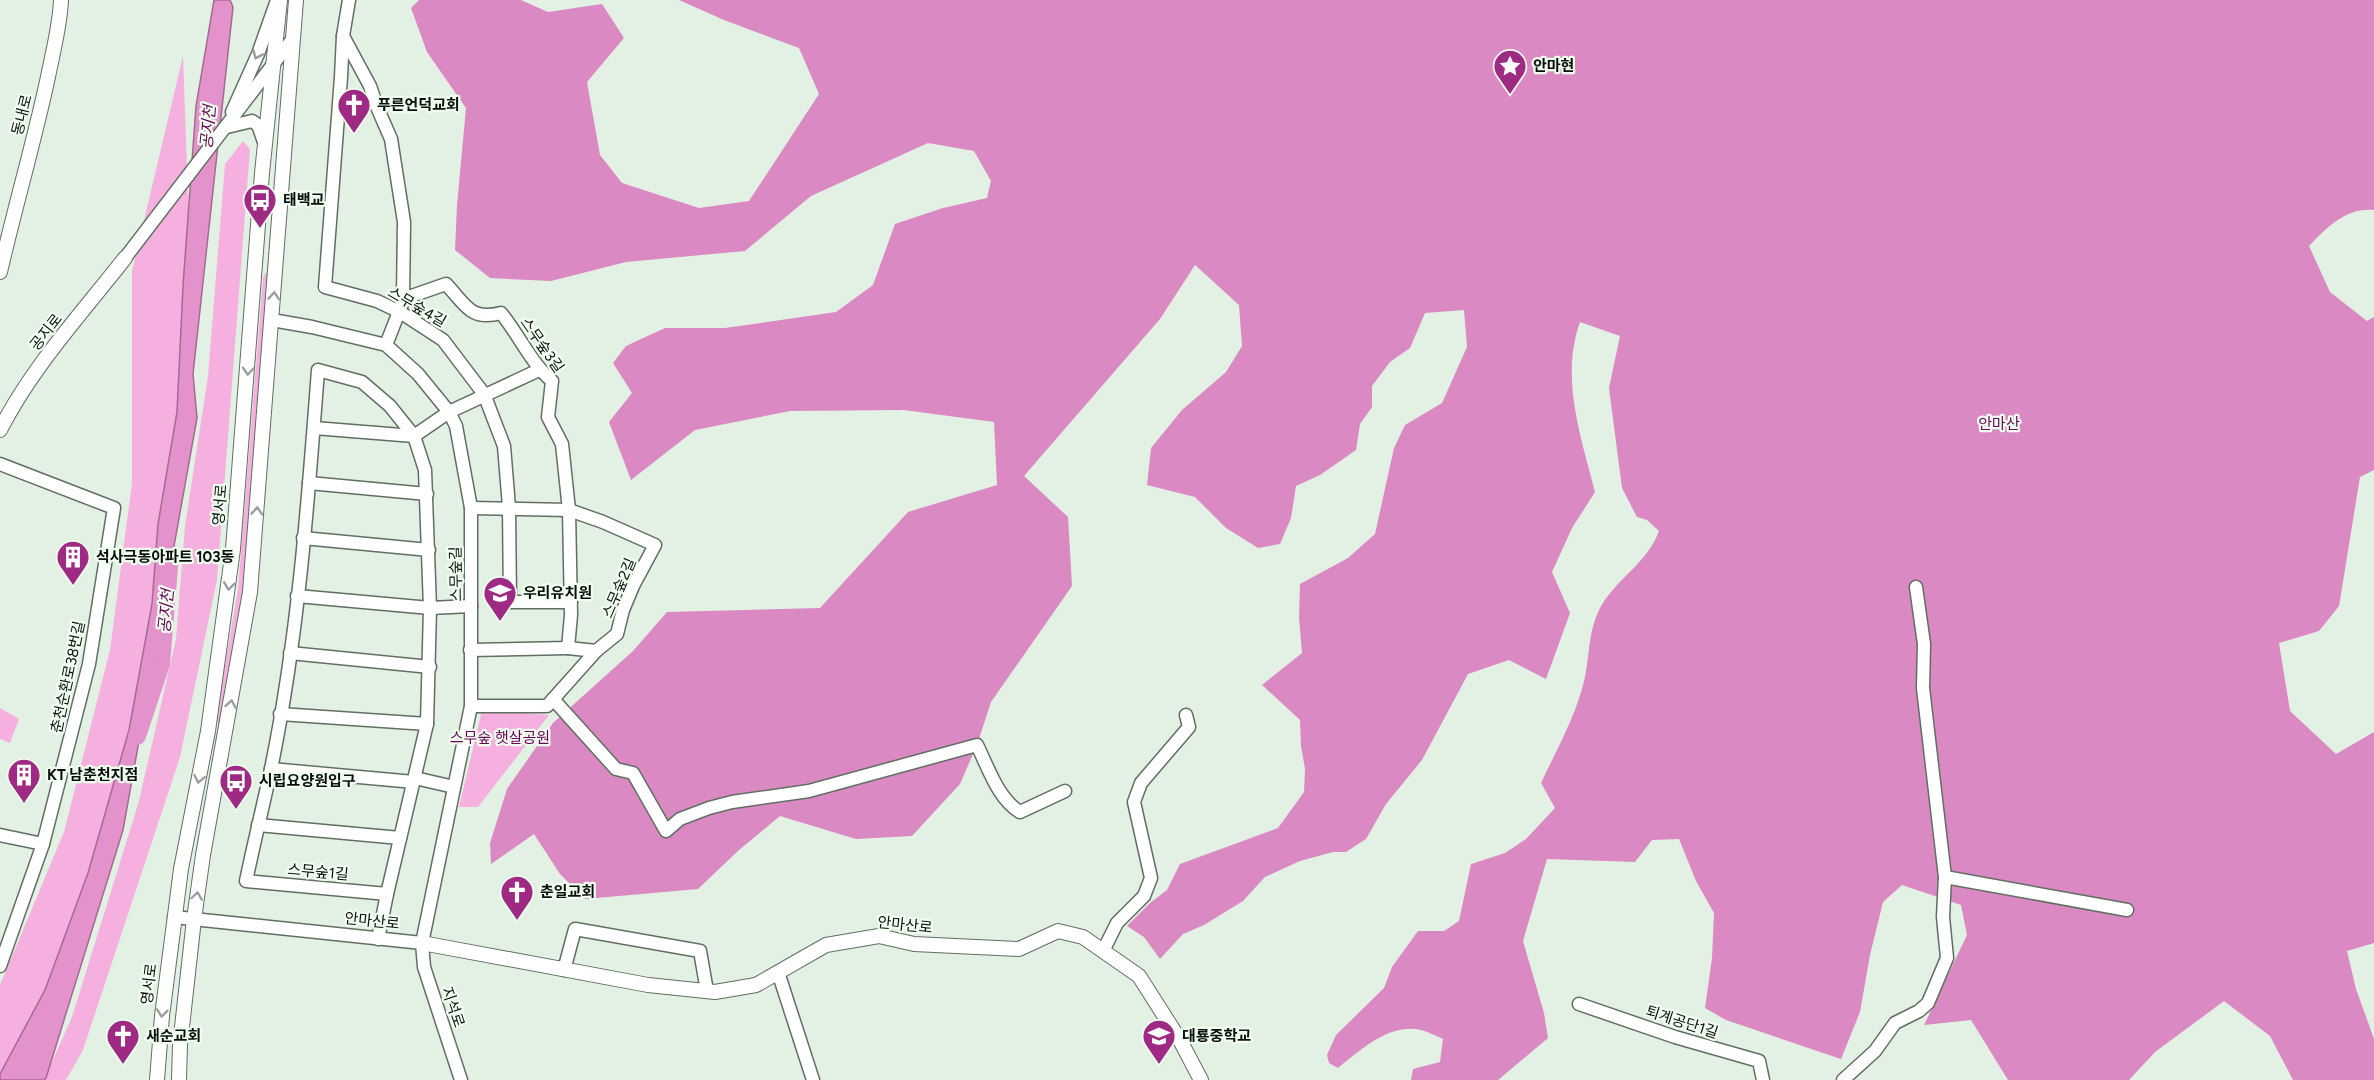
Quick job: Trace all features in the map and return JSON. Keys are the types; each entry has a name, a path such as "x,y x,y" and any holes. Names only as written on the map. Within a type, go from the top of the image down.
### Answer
{"street":[{"name":"동내로","path":"0,273 42,105 60,17 61,0"},
{"name":"영서로","path":"157,1080 174,917 185,846 208,731 233,549 265,145 279,0"},
{"path":"237,115 279,0"},
{"path":"179,1080 194,919 250,592 291,41 296,0"},
{"name":"스무숲4길","path":"349,0 343,36 325,287 401,305 443,340 484,394 504,446 509,507 510,602 571,602"},
{"path":"343,36 370,86 376,107 392,140 404,222 401,305 386,345"},
{"path":"125,258 237,115 291,41"},
{"path":"237,115 258,125 265,145"},
{"name":"공지로","path":"0,430 11,408 45,360 125,258"},
{"name":"스무숲3길","path":"401,305 446,285 476,315 488,316 501,313 523,342 539,370 552,381 548,417 562,444 569,510 571,602 568,648"},
{"name":"스무숲길","path":"272,320 386,345 418,374 449,412 456,426 471,508 471,706 422,943"},
{"name":"스무숲1길","path":"318,370 362,382 390,406 414,436 425,470 427,494 430,667 427,724 387,894 246,880 271,769 290,653 309,483 318,370"},
{"path":"314,428 414,436 449,412 539,370"},
{"name":"춘천순환로38번길","path":"0,464 114,508 89,664 43,844 0,966"},
{"path":"309,483 427,494"},
{"path":"471,508 569,510"},
{"name":"스무숲2길","path":"553,699 596,651 617,634 630,594 655,545 569,510"},
{"path":"303,538 429,550"},
{"path":"1843,1080 1875,1051 1895,1023 1918,1011 1928,1002 1947,958 1943,917 1945,877 1923,688 1924,644 1916,587"},
{"path":"297,596 430,608 471,606"},
{"path":"471,650 568,648 596,651"},
{"path":"290,653 430,667"},
{"path":"471,706 547,706 553,699 616,769 633,773 666,831 680,819 709,808 732,802 809,791 977,745 999,790 1012,807 1020,812 1065,791"},
{"path":"280,714 427,724"},
{"path":"1103,951 1117,923 1144,896 1151,878 1134,802 1141,783 1189,727 1186,715"},
{"path":"271,769 415,780 454,788"},
{"path":"258,825 400,838"},
{"path":"0,835 43,844"},
{"path":"185,846 192,856 198,856 204,852"},
{"path":"1945,877 2127,910"},
{"path":"378,939 387,894"},
{"name":"안마산로","path":"174,917 422,943 648,985 715,992 756,985 826,945 879,936 914,944 1019,949 1058,931 1083,937 1139,976 1201,1080"},
{"path":"564,970 575,929 700,951 707,991"},
{"name":"지석로","path":"422,943 424,967 461,1080"},
{"path":"166,977 177,972 187,983"},
{"path":"778,972 813,1080"},
{"name":"퇴계공단1길","path":"1579,1004 1675,1037 1759,1061 1763,1080"}],"green space":[{"name":"안마산","path":"419,0 521,0 548,12 602,4 624,38 587,82 600,155 622,183 699,208 749,201 819,94 799,48 724,20 679,0 2374,0 2374,210 2346,215 2330,225 2309,246 2330,292 2367,321 2374,317 2374,470 2360,477 2339,606 2319,631 2279,643 2290,711 2336,754 2374,732 2374,943 2347,951 2356,989 2374,1039 2374,1080 2293,1080 2270,1036 2224,1001 2155,1052 2129,1080 2008,1080 1971,1020 1924,1025 1967,935 1961,905 1902,885 1883,902 1870,955 1860,1012 1841,1059 1726,1020 1705,1008 1712,958 1714,913 1696,881 1679,839 1652,840 1635,862 1547,859 1523,941 1544,1013 1548,1038 1498,1080 1411,1080 1413,1069 1440,1062 1443,1039 1421,1030 1398,1030 1366,1046 1338,1068 1329,1063 1327,1055 1336,1035 1384,988 1392,967 1418,931 1444,931 1459,921 1471,864 1505,853 1526,839 1555,808 1541,783 1577,704 1585,677 1595,619 1605,599 1647,553 1659,531 1647,520 1637,517 1622,488 1609,388 1620,336 1580,322 1574,343 1572,386 1579,429 1595,492 1572,528 1552,572 1570,613 1546,679 1509,660 1468,674 1422,760 1386,804 1366,839 1346,852 1333,852 1300,861 1265,877 1243,901 1204,925 1183,934 1160,959 1144,937 1127,926 1167,890 1180,864 1278,828 1304,792 1305,769 1300,720 1262,685 1302,653 1299,618 1300,584 1348,558 1375,534 1394,448 1405,425 1442,403 1467,347 1464,310 1425,313 1410,348 1390,362 1372,386 1372,407 1360,424 1356,450 1320,475 1296,486 1291,518 1280,544 1258,548 1226,528 1195,497 1147,485 1151,448 1182,410 1226,372 1242,346 1239,305 1195,265 1160,319 1024,476 1068,517 1072,586 991,702 977,745 960,784 912,836 856,839 780,816 739,850 698,889 585,899 560,874 534,834 491,864 490,843 507,789 553,723 633,651 667,612 820,608 908,512 997,485 994,422 904,410 790,411 695,430 631,480 609,422 632,393 613,363 626,346 665,328 725,328 836,312 873,285 895,224 943,208 987,198 991,181 974,151 928,143 811,196 745,251 626,262 551,281 490,278 455,250 466,108 427,52 411,8"},
{"path":"183,56 192,309 178,472 129,730 88,873 45,990 0,1074 0,985 64,832 110,650 132,483 132,271"},
{"path":"243,141 250,149 217,580 180,757 83,1050 66,1080 44,1080 72,1017 139,801 176,639 185,526 208,376 225,164"},
{"path":"266,272 268,274 244,590 221,724 218,724 216,718 238,589 263,278"},
{"path":"0,708 19,719 10,743 0,739"},
{"name":"스무숲 햇살공원","path":"482,710 549,715 478,807 459,807"}],"water":[{"path":"214,0 230,0 233,7 193,374 197,418 123,830 46,1078 44,1080 0,1080 0,1074 45,990 88,873 129,730 152,604 158,524 177,412 183,286 196,106"}],"waterway":[{"name":"공지천","path":"137,736 161,664 170,555"}],"place":[{"name":"안마현","path":"1510,95"},
{"name":"푸른언덕교회","path":"354,134"},
{"name":"태백교","path":"260,229"},
{"name":"석사극동아파트 103동","path":"73,586"},
{"name":"우리유치원","path":"500,622"},
{"name":"KT 남춘천지점","path":"24,804"},
{"name":"시립요양원입구","path":"236,810"},
{"name":"춘일교회","path":"517,921"},
{"name":"새순교회","path":"123,1065"},
{"name":"대룡중학교","path":"1159,1065"}]}
